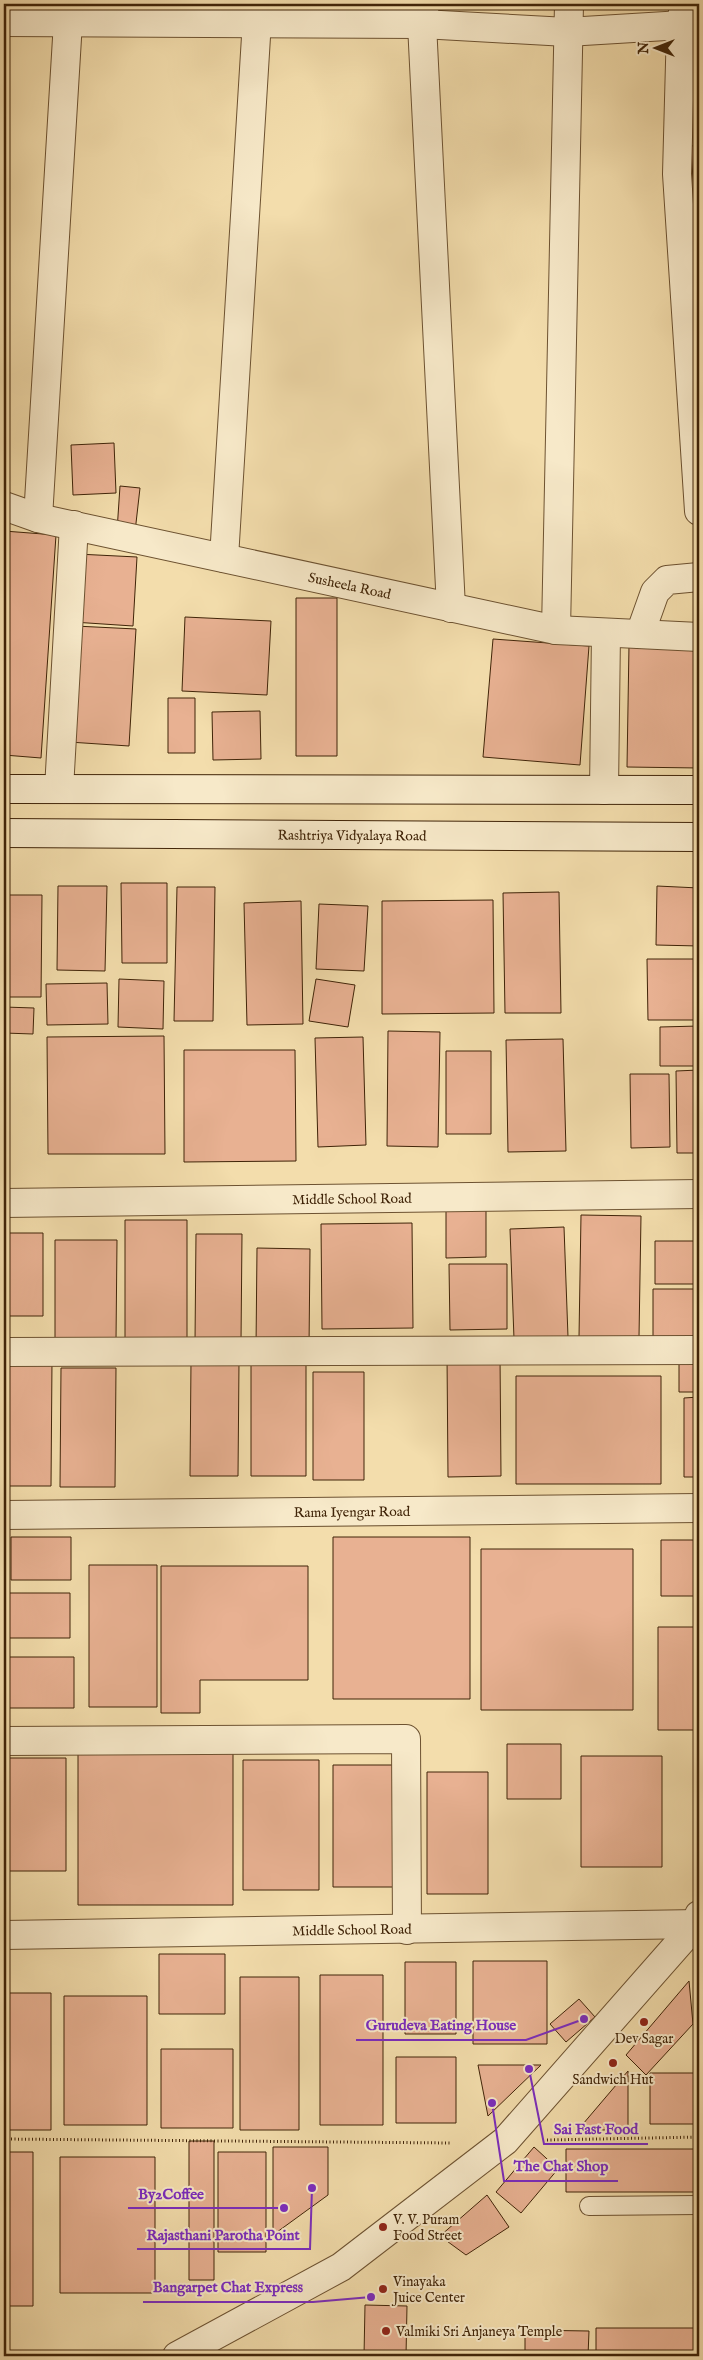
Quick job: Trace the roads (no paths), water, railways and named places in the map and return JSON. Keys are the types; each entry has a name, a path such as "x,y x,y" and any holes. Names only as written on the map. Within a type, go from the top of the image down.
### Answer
{"street":[{"path":"556,630 569,4"},
{"path":"38,518 68,13"},
{"path":"4,22 68,13 424,14 567,32 688,18 677,174 699,511"},
{"path":"224,558 257,14"},
{"path":"424,14 451,608"},
{"name":"Susheela Road","path":"4,506 38,518 556,630 699,637"},
{"path":"59,789 74,525"},
{"path":"640,634 655,592 668,580 699,577"},
{"path":"604,790 606,633"},
{"path":"4,789 699,790"},
{"name":"Rashtriya Vidyalaya Road","path":"4,833 699,837"},
{"name":"Middle School Road","path":"4,1204 699,1194"},
{"path":"4,1352 699,1350"},
{"name":"Rama Iyengar Road","path":"4,1515 699,1508"},
{"path":"4,1741 406,1739 407,1930"},
{"path":"177,2356 341,2267 505,2142 698,1921"},
{"name":"Middle School Road","path":"4,1934 407,1930 698,1921"}],"lane":[{"path":"589,2206 699,2205"}],"place":[{"name":"Gurudeva Eating House","path":"584,2019"},
{"name":"Dev Sagar","path":"644,2022"},
{"name":"Sandwich Hut","path":"613,2063"},
{"name":"Sai Fast Food","path":"529,2069"},
{"name":"The Chat Shop","path":"492,2103"},
{"name":"Rajasthani Parotha Point","path":"312,2188"},
{"name":"By2Coffee","path":"284,2208"},
{"name":"V. V. Puram Food Street","path":"383,2227"},
{"name":"Vinayaka Juice Center","path":"383,2289"},
{"name":"Bangarpet Chat Express","path":"371,2297"},
{"name":"Valmiki Sri Anjaneya Temple","path":"386,2331"}]}
